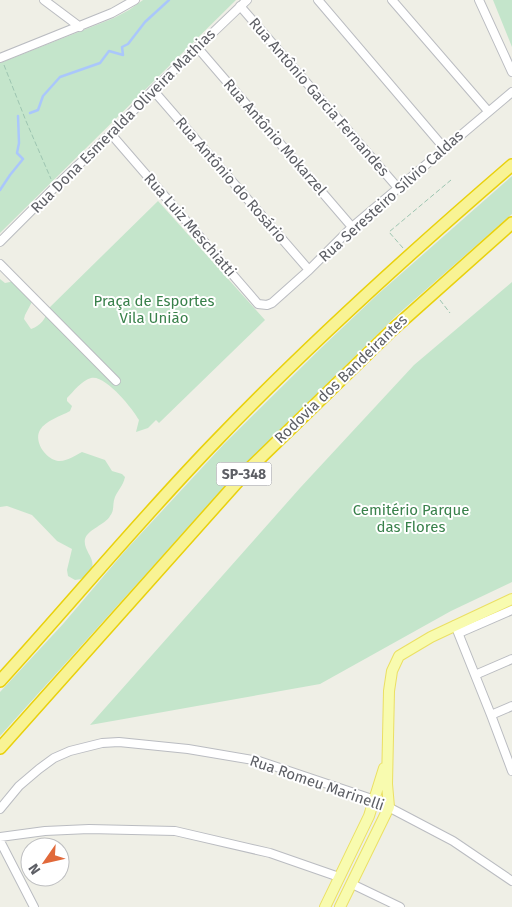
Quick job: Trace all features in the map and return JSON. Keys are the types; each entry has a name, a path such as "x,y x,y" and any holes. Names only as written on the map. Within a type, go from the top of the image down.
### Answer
{"highway":[{"name":"SP-348","path":"0,681 216,440 310,347 408,255 512,164"},
{"name":"Rodovia dos Bandeirantes","path":"0,748 248,470 308,410 433,292 512,223"}],"main road":[{"path":"340,907 389,807 387,784 389,691 392,671 399,656 412,647 457,629 512,599"},
{"path":"324,907 375,800 388,758"}],"street":[{"path":"44,0 80,27"},
{"path":"0,56 80,27 112,13 135,0"},
{"name":"Rua Dona Esmeralda Oliveira Mathias","path":"0,242 247,0"},
{"path":"318,0 445,149"},
{"path":"392,0 488,110"},
{"path":"479,0 512,72"},
{"name":"Rua Antônio Garcia Fernandes","path":"240,6 398,188"},
{"name":"Rua Antônio Mokarzel","path":"197,47 352,227"},
{"name":"Rua Antônio do Rosário","path":"153,90 309,270"},
{"name":"Rua Seresteiro Sílvio Caldas","path":"272,302 309,270 352,227 445,149 488,110 512,92"},
{"name":"Rua Luiz Meschiatti","path":"111,134 258,304 267,305 272,302"},
{"path":"0,264 116,381"},
{"path":"512,610 457,629 509,754 512,771"},
{"path":"476,675 512,659"},
{"path":"491,714 512,706"},
{"name":"Rua Romeu Marinelli","path":"0,809 19,786 54,758 70,751 102,743 152,744 259,761 375,800 453,841 512,881"},
{"path":"34,907 0,839 45,832 89,829 175,831 270,853 339,877"},
{"path":"352,884 400,907"}],"path":[{"path":"0,56 55,187"},
{"path":"408,255 389,232 451,180"},
{"path":"433,292 450,313"}],"green space":[{"path":"143,0 236,0 0,233 0,63 114,18"},
{"path":"493,0 512,0 512,47"},
{"path":"512,176 512,214 396,316 245,464 0,736 0,692 63,624 125,551 224,444 320,349 377,295"},
{"name":"Praça de Esportes Vila União","path":"158,201 265,320 159,423 156,420 148,428 136,432 139,420 131,408 104,381 91,378 81,384 67,398 67,401 72,406 70,411 49,421 42,427 38,440 42,450 50,458 63,461 82,452 105,460 112,471 125,477 115,497 112,514 89,532 85,539 92,568 81,579 75,580 68,576 67,570 72,549 57,541 32,515 7,506 0,507 0,279 5,283 15,281 33,300 24,319 31,329 34,328 44,319 48,309"},
{"name":"Cemitério Parque das Flores","path":"512,282 512,582 451,611 320,684 90,725 300,488 414,365"}],"waterway":[{"path":"30,113 38,110 43,96 60,77 100,63 109,51 123,55 122,47 128,44 145,22 169,0"},
{"path":"0,190 23,159 17,153 19,143 18,116"}]}
